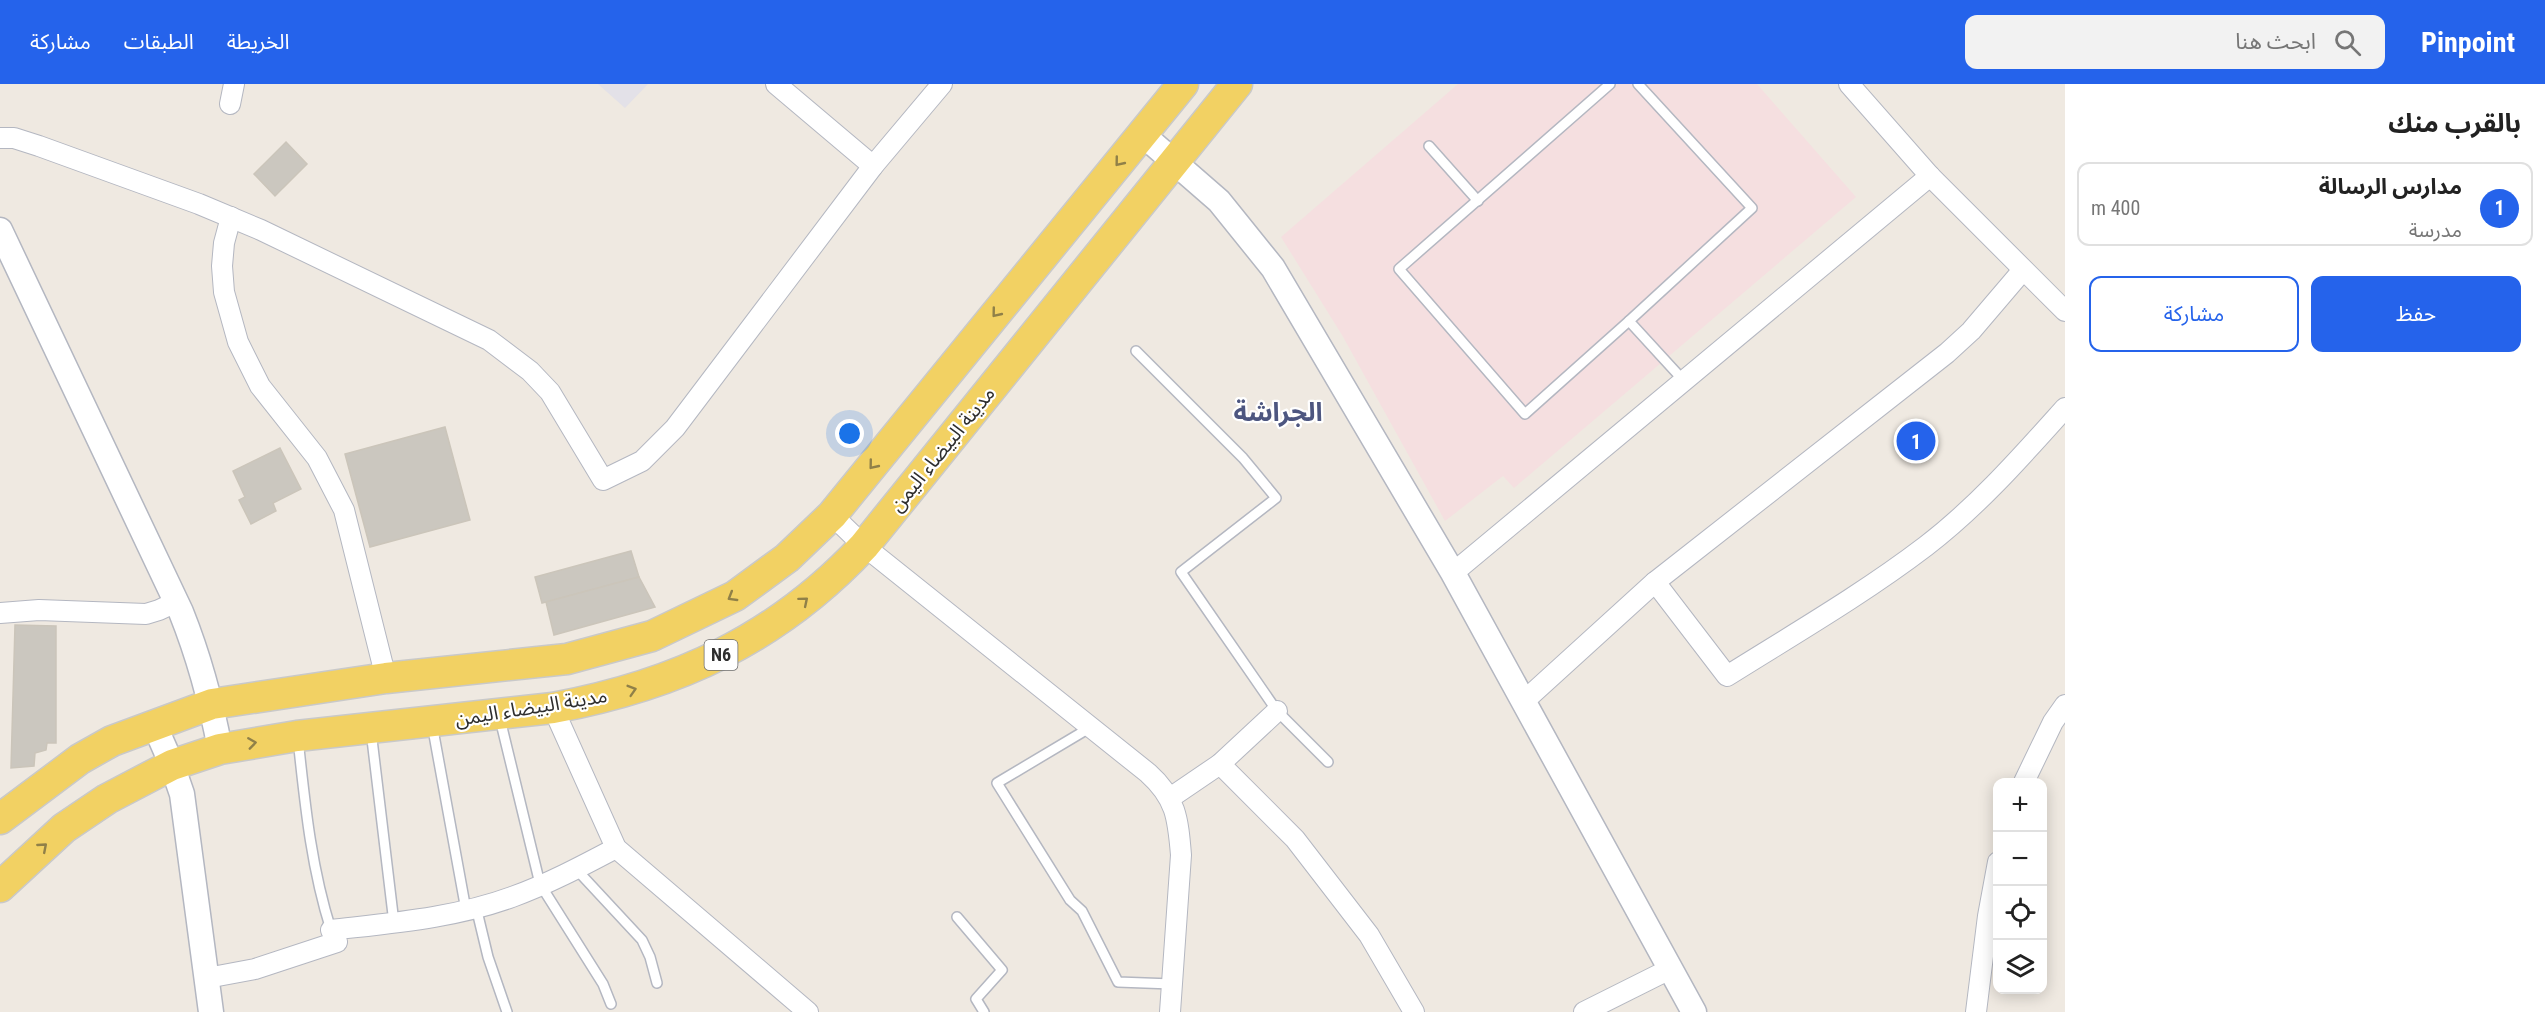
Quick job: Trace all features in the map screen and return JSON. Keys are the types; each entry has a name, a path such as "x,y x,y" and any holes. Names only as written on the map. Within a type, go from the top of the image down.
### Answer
{"main road":[{"name":"N6","path":"3,810 80,759 112,741 212,704 386,678 567,659 652,636 735,596 787,558 832,515 1183,84"},
{"name":"مدينة البيضاء اليمن","path":"0,887 64,828 107,799 172,765 220,749 297,736 553,708 630,690 697,668 731,650 795,608 845,567 864,546 1237,84"}],"street":[{"path":"776,84 873,166"},
{"path":"0,138 14,138 39,146 231,217 489,340 509,353 550,392 603,480 626,471 642,461 675,428 873,166 942,84"},
{"path":"1849,84 1930,176 2065,311"},
{"path":"1142,134 1219,201 1273,268 1453,573 1694,1012"},
{"path":"1453,573 1930,176"},
{"path":"231,217 224,243 222,266 224,292 238,342 260,386 318,458 344,510 386,678"},
{"path":"0,230 176,602 195,649 212,704 220,749"},
{"path":"1523,702 1655,582 1934,364 1971,331 2023,270"},
{"path":"1655,582 1727,676 1887,574 1926,546 2000,479 2065,408"},
{"path":"832,515 864,546 1154,779 1170,798 1178,821 1181,855 1170,1012"},
{"path":"0,613 39,610 146,614 176,602"},
{"path":"2026,778 2053,722 2065,705"},
{"path":"553,708 616,848 808,1012"},
{"path":"1170,798 1220,764 1277,711"},
{"path":"154,724 182,794 211,1012"},
{"path":"1220,764 1295,839 1369,935 1414,1012"},
{"path":"207,978 255,969 337,942 331,930 394,923 513,897 616,848"},
{"path":"1976,1012 1994,886"},
{"path":"1584,1012 1670,969"}],"lane":[{"path":"1610,84 1400,269 1525,414 1752,208 1638,84"},
{"path":"1429,146 1478,201"},
{"path":"1629,321 1684,381"},
{"path":"1136,351 1243,458 1276,498 1181,572 1277,711 1328,762"},
{"path":"498,714 540,884 603,984 611,1004"},
{"path":"432,722 471,908 507,1012"},
{"path":"1091,727 997,783 1070,900 1082,911 1118,982 1172,984"},
{"path":"371,728 394,923"},
{"path":"297,736 311,852 319,892 331,930"},
{"path":"576,869 642,940 650,957 657,983"},
{"path":"957,917 1002,970 976,999 984,1012"}],"shaded area":[{"path":"598,84 648,84 625,108"},
{"path":"1458,84 1757,84 1856,197 1514,488 1503,476 1445,521 1342,335 1281,237"}],"building":[{"path":"286,142 307,164 275,196 254,174"},
{"path":"445,427 470,520 370,547 345,454"},
{"path":"280,448 301,489 273,503 276,511 251,524 239,500 245,497 233,471"},
{"path":"631,551 639,577 542,603 535,577"},
{"path":"639,577 655,607 554,635 546,602"},
{"path":"15,625 56,626 56,743 47,743 46,750 35,753 34,766 11,768"}],"place":[{"name":"مدارس الرسالة","path":"1916,441"}],"district":[{"name":"الجراشة","path":"1278,412"}]}
